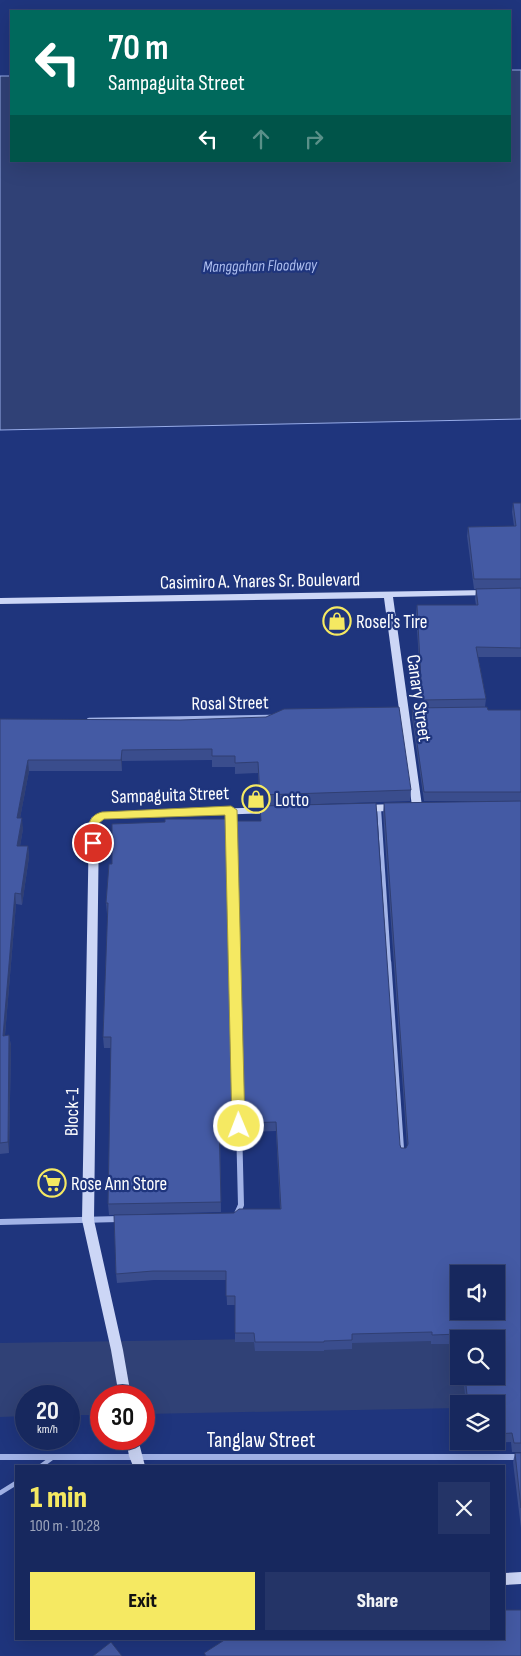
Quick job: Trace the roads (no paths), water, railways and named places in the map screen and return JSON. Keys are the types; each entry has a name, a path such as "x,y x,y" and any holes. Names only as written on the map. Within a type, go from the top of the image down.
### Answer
{"street":[{"name":"Casimiro A. Ynares Sr. Boulevard","path":"0,601 502,593"},
{"name":"Canary Street","path":"379,808 421,806 404,715 388,595"},
{"name":"Rosal Street","path":"79,720 276,717"},
{"path":"349,808 379,808"},
{"path":"231,810 241,1204 239,1211 234,1217"},
{"name":"Sampaguita Street","path":"94,823 96,819 102,816 231,810 280,810"},
{"name":"Block-1","path":"94,823 88,1220 123,1385"},
{"path":"0,1222 127,1219"},
{"name":"Tanglaw Street","path":"0,1458 54,1457 137,1461 521,1457"},
{"path":"505,1579 521,1578"}],"lane":[{"path":"379,808 403,1154"},
{"path":"42,1465 54,1457"},
{"path":"0,1493 15,1484"}],"water":[{"name":"Manggahan Floodway","path":"511,70 521,70 521,419 0,430 0,76 10,76 10,162 511,162"}],"waterway":[{"path":"0,1380 450,1372"}],"place":[{"name":"Rosel's Tire","path":"337,621"},
{"name":"Lotto","path":"256,799"},
{"name":"Rose Ann Store","path":"52,1183"}]}
